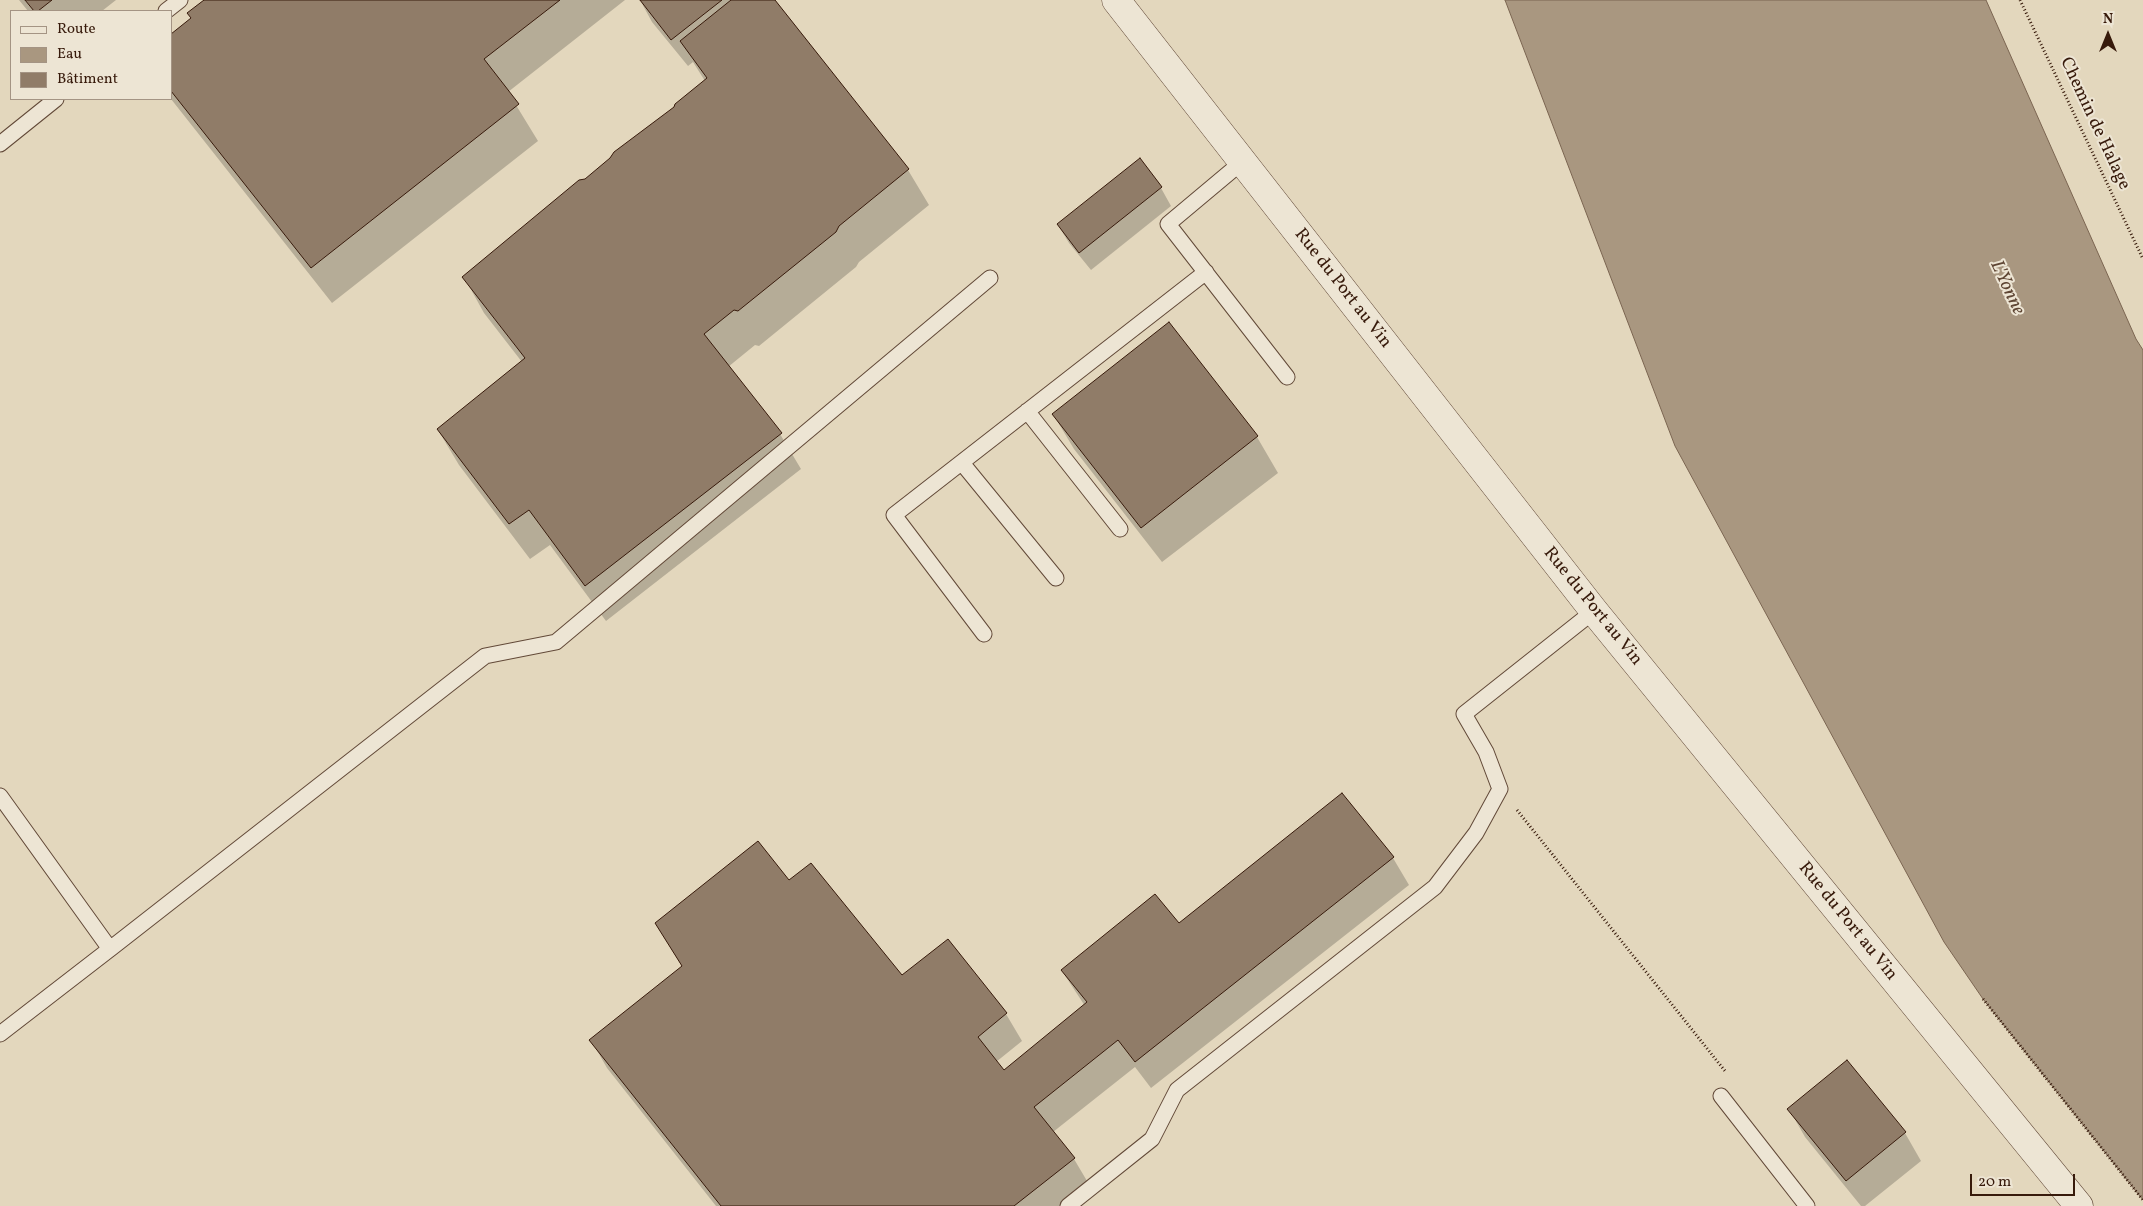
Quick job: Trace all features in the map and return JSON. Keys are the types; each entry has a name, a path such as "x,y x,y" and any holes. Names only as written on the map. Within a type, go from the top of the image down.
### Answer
{"street":[{"name":"Rue du Port au Vin","path":"1116,0 1594,611 2078,1206"}],"lane":[{"path":"167,10 180,0"},
{"path":"0,144 55,100"},
{"path":"1242,162 1168,224 1287,377"},
{"path":"984,634 894,515 1206,272"},
{"path":"0,1034 486,656 556,642 990,278"},
{"path":"1027,411 1120,530"},
{"path":"962,463 1056,578"},
{"path":"1068,1206 1152,1139 1177,1090 1435,887 1476,833 1500,789 1486,752 1464,714 1594,611"},
{"path":"0,796 110,949"},
{"path":"1721,1096 1807,1206"}],"path":[{"name":"Chemin de Halage","path":"2020,0 2143,259"},
{"path":"1500,789 1728,1075"},
{"path":"1982,999 2143,1200"}],"water":[{"name":"L'Yonne","path":"1505,0 1986,0 2136,339 2143,350 2143,1200 1983,999 1944,942 1675,446"}],"building":[{"path":"25,0 52,0 39,10 33,10"},
{"path":"204,0 560,0 484,59 519,104 311,268 172,92 172,33 191,18 187,13"},
{"path":"640,0 722,0 671,40"},
{"path":"731,0 775,0 909,169 839,226 836,232 738,311 734,310 704,334 782,433 585,586 529,510 509,524 437,429 525,358 462,277 579,180 585,179 610,158 614,152 674,107 675,104 707,78 680,41"},
{"path":"1140,158 1162,187 1079,253 1057,224"},
{"path":"1169,322 1258,436 1141,528 1052,414"},
{"path":"1342,793 1394,857 1135,1062 1118,1040 1034,1107 1075,1158 1014,1206 721,1206 589,1040 682,966 655,923 758,841 789,880 811,863 902,975 948,939 1007,1013 978,1037 1004,1070 1087,1002 1061,970 1155,894 1179,923"},
{"path":"1847,1060 1906,1132 1846,1181 1787,1109"}]}
